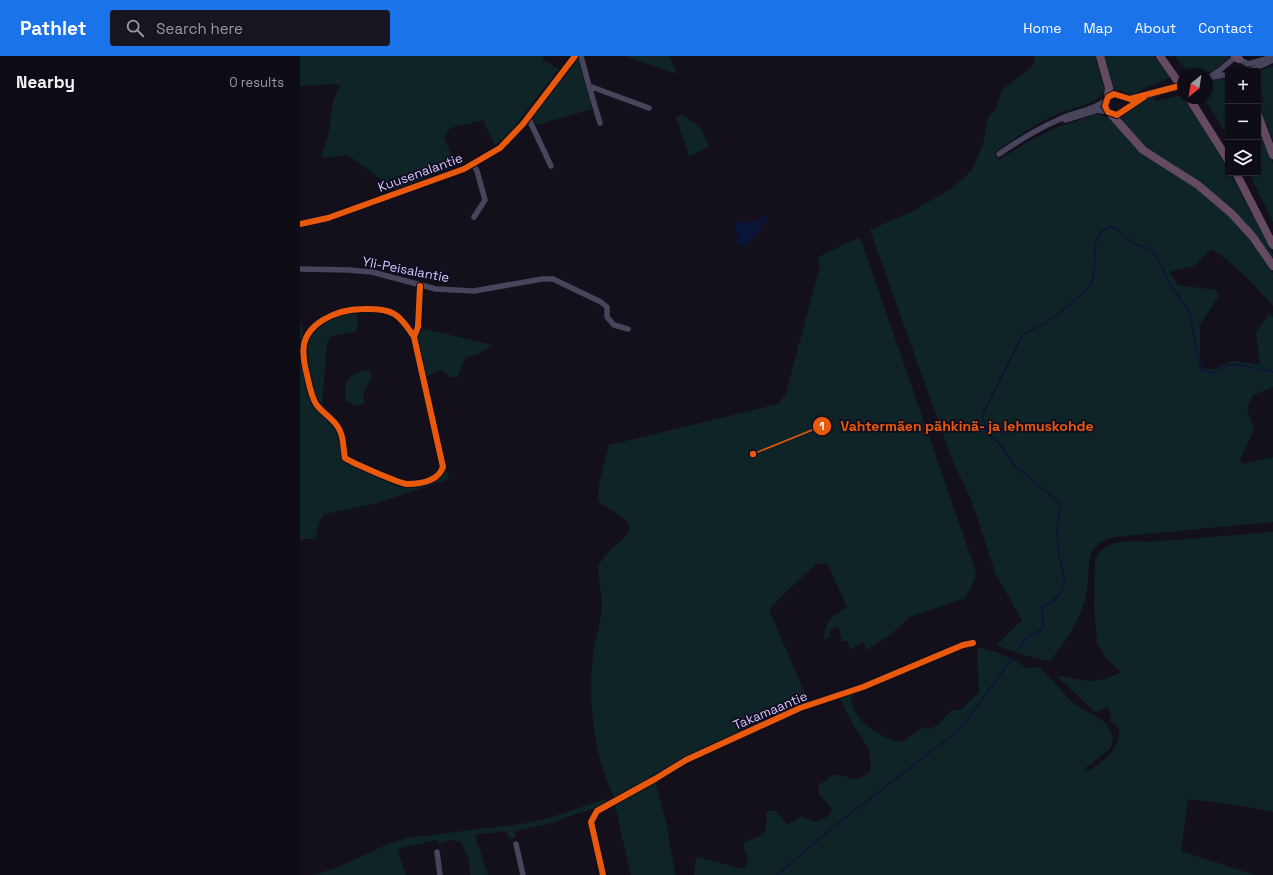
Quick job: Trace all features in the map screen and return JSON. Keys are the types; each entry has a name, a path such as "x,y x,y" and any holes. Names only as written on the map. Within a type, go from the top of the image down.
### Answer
{"highway":[{"path":"1100,56 1109,88 1107,99"},
{"path":"1160,56 1177,80"},
{"path":"1193,104 1225,155"},
{"path":"1110,113 1143,150 1198,185 1232,214 1253,237 1273,266"},
{"path":"1261,123 1273,155"},
{"path":"1238,176 1273,245"}],"street":[{"name":"Kuusenalantie","path":"300,224 328,218 464,169 500,148 528,117 575,56"},
{"path":"581,56 600,123"},
{"path":"1213,74 1230,61 1239,59 1252,64 1273,57"},
{"path":"1239,59 1245,68"},
{"path":"1254,68 1273,60"},
{"path":"1213,77 1225,76"},
{"path":"589,86 648,108"},
{"path":"1048,125 1098,110 1120,114 1132,103 1144,97 1177,87"},
{"path":"999,154 1048,125 1107,99 1114,94 1128,99 1144,97"},
{"path":"1107,99 1105,106 1110,113"},
{"path":"528,117 551,166"},
{"path":"473,164 477,171 485,200 474,217"},
{"name":"Yli-Peisalantie","path":"300,269 372,272 402,279 420,286 436,289 474,291 542,279 553,279 601,302 607,307 607,317 614,325 628,329"},
{"path":"414,338 400,317 390,310 379,308 356,309 337,312 314,325 307,333 303,345 305,367 315,403 341,431 345,458 406,484 426,482 435,478 442,472 443,466 414,338 418,328 420,286"},
{"name":"Takamaantie","path":"603,875 590,822 597,811 686,760 800,708 863,687 963,645 973,643"},
{"path":"516,844 523,875"},
{"path":"437,852 440,875"}],"green space":[{"path":"300,56 543,56 543,60 559,69 511,131 495,145 483,120 450,128 444,138 456,166 395,190 348,155 321,158 329,130 333,102 340,86 336,84 300,86"},
{"path":"625,56 670,56 676,74"},
{"path":"1035,56 1095,56 1105,92 1100,97 1088,104 1061,112 1024,132 994,153 999,160 1027,142 1058,127 1098,114 1109,118 1118,125 1129,141 1145,156 1195,187 1228,214 1258,249 1273,273 1273,306 1244,275 1212,249 1194,266 1169,272 1178,285 1216,290 1219,296 1200,325 1200,360 1202,367 1211,370 1225,363 1234,361 1260,365 1256,332 1269,314 1273,317 1273,387 1253,395 1247,409 1254,430 1240,459 1243,464 1273,457 1273,522 1115,537 1104,540 1097,545 1090,556 1085,600 1081,611 1069,635 1050,661 1026,656 996,645 1022,620 996,575 971,499 953,462 870,230 913,211 952,188 972,170 983,144 988,117 996,108 1002,90 1032,67"},
{"path":"1103,56 1154,56 1170,78 1144,88 1134,95 1129,95 1119,90 1113,91"},
{"path":"1176,56 1230,56 1213,70 1213,68 1185,68"},
{"path":"578,58 592,109 537,125 532,117"},
{"path":"1273,66 1273,141 1261,110 1261,96 1271,118 1261,93 1261,70"},
{"path":"1220,78 1225,80 1225,132 1208,104 1213,104 1213,80"},
{"path":"1177,96 1177,104 1188,104 1225,164 1225,176 1232,176 1234,180 1269,246 1273,255 1273,260 1243,222 1151,152 1131,133 1120,117 1135,105 1151,97 1156,101"},
{"path":"682,115 699,126 709,146 689,157 676,117"},
{"path":"1261,131 1273,164 1273,222 1250,176 1261,176"},
{"path":"860,237 976,572 974,581 965,598 910,617 890,635 867,650 863,642 851,649 847,641 842,641 838,626 830,630 830,637 824,640 827,624 833,617 847,607 827,563 816,564 769,610 809,702 614,797 601,763 597,745 591,691 593,654 602,606 598,567 606,554 624,538 628,530 626,520 598,501 599,484 609,445 778,404 786,393 820,266 818,257"},
{"path":"357,312 357,331 332,336 327,342 322,405 315,393 307,358 308,344 311,336 317,329 331,319 348,313"},
{"path":"300,323 303,330 303,371 308,392 317,409 335,428 338,435 341,454 345,461 406,486 427,483 446,468 449,479 377,503 325,514 320,520 315,539 300,539"},
{"path":"420,328 493,345 477,355 466,357 457,377 451,377 440,370 426,377 416,339"},
{"path":"370,370 372,377 363,392 364,404 358,406 347,402 345,389 349,379 357,373"},
{"path":"1273,532 1273,812 1243,806 1188,799 1181,851 1255,875 694,875 696,859 698,857 743,869 747,863 744,843 763,834 767,821 766,813 768,811 775,810 787,824 792,823 802,816 814,822 823,819 828,816 832,809 819,794 819,784 835,775 855,779 865,776 870,771 870,757 868,748 851,721 840,698 854,692 855,694 851,698 852,706 862,721 869,728 878,733 902,742 924,727 930,729 938,725 952,710 961,710 979,692 977,647 999,653 1028,668 1040,667 1073,703 1106,723 1113,736 1112,745 1109,750 1084,769 1089,771 1111,753 1117,742 1119,727 1109,721 1111,713 1108,707 1096,712 1056,675 1089,681 1104,679 1121,672 1106,658 1097,643 1094,605 1095,560 1099,553 1104,548 1111,545 1134,541 1149,542"},
{"path":"655,781 667,827 675,875 631,875 615,806"},
{"path":"605,799 608,804 561,819 557,822 515,831 516,837 510,839 506,831 475,835 488,875 470,875 469,860 461,842 452,840 438,844 436,840 397,849 406,875 313,875 336,868 386,845 407,838 527,823 546,819"}],"water":[{"path":"764,216 767,217 757,234 745,247 738,244 735,223 757,221"}],"waterway":[{"path":"1018,650 1027,637 1041,630 1043,625 1042,607 1053,601 1061,592 1065,583 1059,555 1057,532 1060,503 1015,466 998,442 988,435 982,415 1022,336 1060,313 1092,282 1094,275 1096,243 1098,237 1103,231 1110,227 1117,229 1134,244 1152,251 1161,264 1170,285 1189,311 1201,369 1211,373 1233,364 1273,372"},
{"path":"777,875 842,820 950,737 966,721 1013,657"}],"cycle path":[{"path":"300,224 328,218 464,169 500,148 523,124 575,56"},
{"path":"1144,97 1117,115 1108,112 1105,106 1108,97 1114,94 1130,99 1177,87"},
{"path":"414,337 404,322 399,317 388,311 373,309 352,310 333,315 315,325 306,337 303,351 309,386 313,397 319,408 338,427 342,437 345,458 407,484 433,479 441,472 443,467 414,337 418,327 420,286"},
{"path":"603,875 591,822 597,811 686,760 800,708 863,687 963,645 973,643"}],"place":[{"name":"Vahtermäen pähkinä- ja lehmuskohde","path":"753,454"}]}
